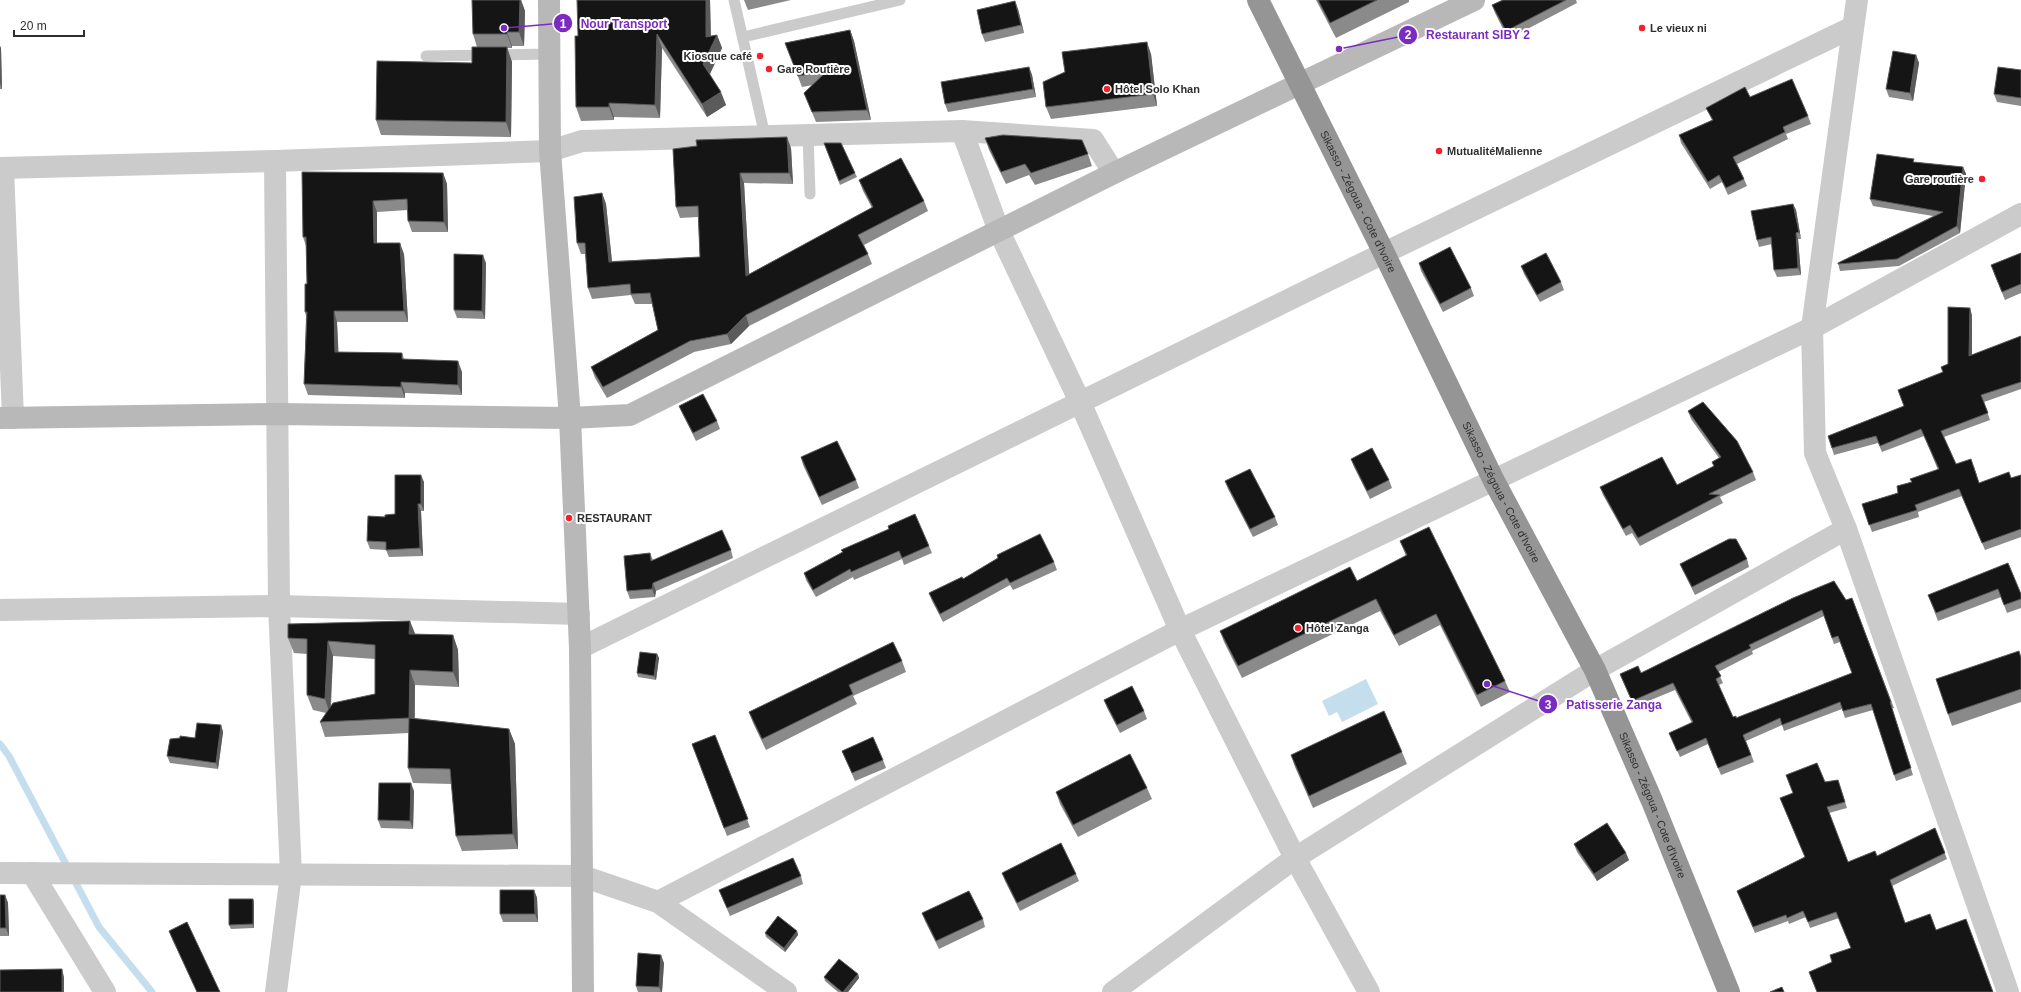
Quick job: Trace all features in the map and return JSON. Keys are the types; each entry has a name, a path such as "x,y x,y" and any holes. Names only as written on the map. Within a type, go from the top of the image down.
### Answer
{"highway":[{"name":"Sikasso - Zégoua - Cote d'Ivoire","path":"1258,0 1384,253 1494,481 1595,670 1652,801 1729,992"}],"street":[{"path":"549,0 550,151 570,418 579,614 583,992"},
{"path":"1114,174 1093,140 962,131 582,141 550,151 275,162 1,168 6,418 278,414 570,418 630,415 1114,174 1474,0"},
{"path":"1857,0 1812,328 1815,453 1846,529 2008,992"},
{"path":"580,648 1384,253 1853,27"},
{"path":"962,131 999,231 1080,402 1180,630 1294,858 1369,992"},
{"path":"275,162 279,606 291,874 276,992"},
{"path":"658,902 1180,630 1812,328 2021,214"},
{"path":"1113,992 1294,858 1595,670 1846,529"},
{"path":"0,610 279,606 579,614"},
{"path":"0,872 582,876 658,902 786,992"},
{"path":"32,872 105,992"}],"lane":[{"path":"734,0 765,136"},
{"path":"743,37 900,0"},
{"path":"426,56 549,54"},
{"path":"808,135 810,194"}],"water":[{"path":"1366,679 1378,704 1342,722 1337,712 1329,716 1322,701"}],"building":[{"path":"472,0 520,0 519,32 507,32 507,34 473,34"},
{"path":"577,0 706,0 706,37 717,35 703,64 721,92 702,104 657,34 655,105 609,103 609,107 576,107 575,36 578,36"},
{"path":"1318,0 1377,0 1330,23"},
{"path":"1503,0 1566,0 1506,31 1492,5"},
{"path":"1015,1 1021,25 982,34 977,10"},
{"path":"850,30 867,110 812,112 804,93 827,71 798,76 785,43"},
{"name":"Hôtel Solo Khan","path":"1147,42 1153,94 1046,107 1043,82 1065,72 1062,52"},
{"path":"472,47 507,47 506,122 376,120 377,61 472,63"},
{"path":"1893,51 1916,55 1910,93 1886,89"},
{"path":"1029,67 1033,89 945,104 941,82"},
{"path":"1998,67 2021,70 2021,98 1994,94"},
{"path":"1792,79 1808,116 1783,127 1785,132 1733,157 1744,179 1726,188 1719,175 1708,182 1679,135 1713,120 1706,108 1745,87 1750,97"},
{"path":"1003,135 1082,140 1088,154 1031,173 1025,164 1001,172 985,138"},
{"path":"787,137 789,173 740,173 746,276 873,207 859,180 901,158 924,201 858,235 868,254 746,315 727,334 690,341 603,387 591,367 658,330 650,293 631,294 630,284 588,288 585,243 577,243 574,197 602,193 609,262 700,257 698,206 676,207 673,149 697,146 696,140"},
{"path":"824,143 841,143 855,173 839,181"},
{"path":"1877,154 1914,159 1913,162 1963,167 1957,226 1897,259 1838,264 1943,212 1870,199"},
{"path":"302,172 443,173 444,222 408,221 407,199 373,201 374,243 400,243 404,311 334,311 335,352 402,353 402,359 458,361 458,385 401,382 401,387 304,384 307,312 305,312 305,284 307,284 306,237 303,237"},
{"path":"1793,204 1799,232 1796,233 1798,268 1774,270 1771,237 1757,240 1751,211"},
{"path":"1450,247 1471,288 1440,304 1419,263"},
{"path":"1546,253 1561,282 1537,295 1521,266"},
{"path":"2021,253 2021,284 2002,292 1991,265"},
{"path":"454,254 483,255 482,311 454,310"},
{"path":"1948,307 1970,308 1969,356 2021,336 2021,382 1981,395 1988,413 1941,431 1956,464 1971,459 1979,483 2009,472 2011,478 2021,475 2021,529 1982,543 1959,489 1915,505 1917,510 1869,525 1862,504 1898,493 1897,486 1912,482 1910,479 1939,469 1921,429 1880,446 1876,436 1832,448 1828,436 1904,406 1898,390 1943,372 1941,367 1948,364"},
{"path":"703,394 717,421 693,433 679,406"},
{"path":"1703,402 1737,441 1753,472 1709,494 1720,495 1638,538 1630,525 1623,529 1600,487 1662,457 1677,485 1714,466 1712,462 1721,457 1688,411"},
{"path":"837,441 856,480 819,497 801,457"},
{"path":"1372,448 1389,480 1367,491 1351,459"},
{"path":"1250,469 1275,517 1250,529 1225,481"},
{"path":"395,475 421,475 421,504 418,504 420,548 386,550 386,542 367,541 368,516 385,517 385,515 395,514"},
{"path":"915,514 929,546 902,558 899,551 851,572 850,569 813,590 804,573 843,552 841,550 889,529 888,526"},
{"path":"1429,527 1505,681 1477,695 1436,614 1394,635 1376,599 1238,666 1220,631 1350,567 1357,581 1407,555 1400,541"},
{"path":"722,530 731,550 653,583 652,589 627,591 624,556 650,553 651,561"},
{"path":"1040,534 1054,562 1010,583 1007,578 940,614 929,593 962,577 963,579 998,558 997,555"},
{"path":"1729,539 1736,539 1747,559 1692,587 1680,564"},
{"path":"2008,563 2021,594 2021,599 2004,605 1998,589 1936,613 1928,595"},
{"path":"1834,581 1846,600 1852,598 1891,702 1911,768 1894,775 1871,704 1843,711 1840,702 1782,725 1780,718 1743,735 1751,755 1718,768 1706,738 1677,751 1669,733 1693,722 1673,683 1632,701 1620,674 1638,666 1641,673 1793,598","holes":["1822,610 1832,638 1838,636 1852,673 1736,718 1736,716 1733,717 1716,679 1721,676 1715,666 1751,648 1749,645"]},
{"path":"410,621 409,634 453,635 453,672 410,670 409,718 320,722 333,703 375,694 375,645 328,641 325,699 307,695 307,639 288,638 288,624"},
{"path":"893,642 902,661 849,685 853,694 762,739 749,712"},
{"path":"2019,651 2021,658 2021,689 1948,714 1936,679"},
{"path":"640,652 657,654 654,676 637,673"},
{"path":"1132,686 1144,711 1117,725 1104,700"},
{"path":"1384,711 1402,752 1309,796 1291,755"},
{"path":"409,718 509,729 513,834 456,836 450,769 408,768"},
{"path":"197,723 221,725 216,763 167,756 170,739 180,738 180,736 195,738"},
{"path":"715,735 748,819 724,828 692,744"},
{"path":"873,737 883,760 852,773 842,751"},
{"path":"1130,754 1147,788 1073,825 1056,792"},
{"path":"1817,763 1825,782 1838,780 1845,802 1827,807 1848,862 1875,851 1877,856 1935,828 1945,853 1890,880 1905,923 1930,914 1936,930 1966,919 1993,992 1817,992 1809,972 1832,962 1830,955 1851,948 1836,912 1808,922 1803,911 1787,918 1786,915 1753,927 1737,891 1805,857 1780,798 1793,793 1786,775"},
{"path":"379,783 411,783 410,821 378,820"},
{"path":"1607,823 1626,853 1594,874 1574,844"},
{"path":"1061,843 1076,874 1017,903 1002,873"},
{"path":"793,858 801,876 727,908 719,890"},
{"path":"500,890 534,890 535,914 500,914"},
{"path":"969,891 983,919 936,941 922,913"},
{"path":"0,895 5,895 6,928 0,928"},
{"path":"229,899 253,899 253,924 229,925"},
{"path":"778,916 797,931 784,948 765,933"},
{"path":"187,922 220,992 197,992 169,931"},
{"path":"638,953 661,955 659,987 636,986"},
{"path":"839,959 858,974 843,992 824,977"},
{"path":"62,969 62,992 0,992 0,970"},
{"path":"1782,987 1784,992 1770,992"}],"waterway":[{"path":"0,744 9,756 99,927 152,992"}],"place":[{"name":"Nour Transport","path":"504,28"},
{"name":"Le vieux ni","path":"1642,28"},
{"name":"Restaurant SIBY 2","path":"1339,49"},
{"name":"Kiosque café","path":"760,56"},
{"name":"Gare Routière","path":"769,69"},
{"name":"Hôtel Solo Khan","path":"1107,89"},
{"name":"MutualitéMalienne","path":"1439,151"},
{"name":"Gare routière","path":"1982,179"},
{"name":"RESTAURANT","path":"569,518"},
{"name":"Hôtel Zanga","path":"1298,628"},
{"name":"Patisserie Zanga","path":"1487,684"}]}
